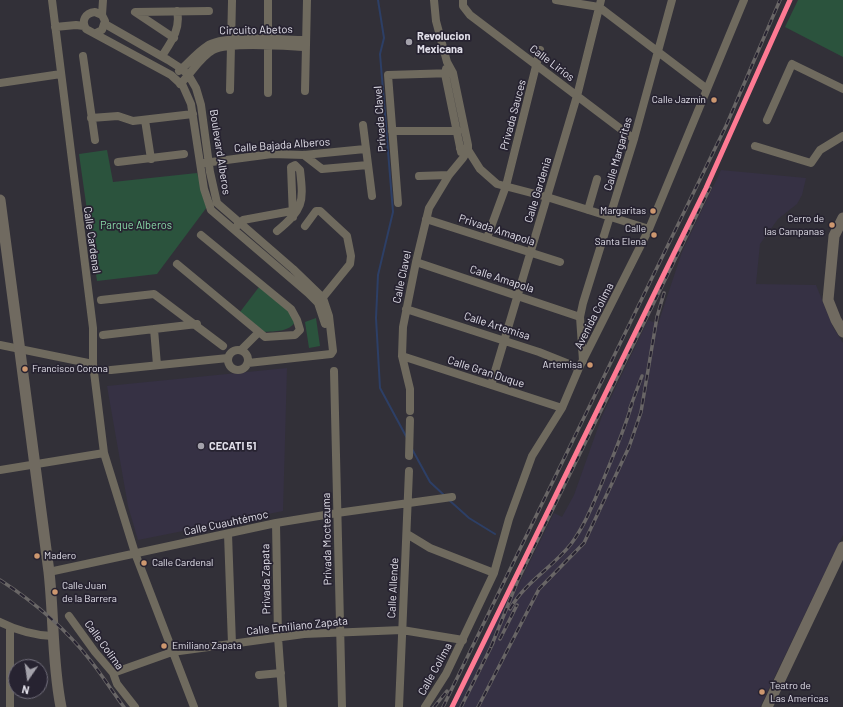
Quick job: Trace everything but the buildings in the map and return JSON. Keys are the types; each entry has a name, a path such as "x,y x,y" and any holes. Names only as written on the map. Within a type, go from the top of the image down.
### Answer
{"main road":[{"path":"0,200 2,253 32,466 49,572 53,605 51,613 52,636 61,707"},
{"path":"843,218 840,236 832,253 828,300 840,320 843,332"},
{"path":"32,466 47,605 51,613"},
{"path":"767,707 843,547"}],"street":[{"name":"Calle Cardenal","path":"52,0 60,74 93,328 93,364 104,453 135,553 194,707"},
{"path":"102,15 95,12 87,14 83,22 84,26 89,32 96,33 102,30 105,24 102,15 103,0"},
{"path":"268,0 268,93"},
{"path":"305,91 307,0"},
{"path":"434,0 436,21 447,62 458,132 464,149 492,182 547,197 649,229"},
{"name":"Calle Lirios","path":"463,0 463,6 470,16 634,139"},
{"path":"556,0 600,4 658,53 707,89"},
{"name":"Calle Margaritas","path":"581,364 580,317 583,303 634,139 672,0"},
{"name":"Avenida Colima","path":"463,640 494,573 509,519 532,456 562,408 581,364 649,229 744,0"},
{"path":"230,90 232,1"},
{"name":"Calle Gardenia","path":"491,385 577,96 600,4"},
{"path":"162,56 174,38 178,27 177,11"},
{"path":"174,38 135,12 209,11"},
{"name":"Boulevard Alberos","path":"105,24 162,56 182,69 189,76 196,88 201,105 205,163 204,189 211,210 232,230 320,300"},
{"path":"55,27 76,25 84,26"},
{"name":"Boulevard Alberos","path":"96,33 173,77 180,84 191,104 216,202 293,269 320,300 328,355 248,363"},
{"name":"Circuito Abetos","path":"173,77 207,46 217,41 231,43 305,43"},
{"name":"Circuito Abetos","path":"180,84 212,51 231,43"},
{"name":"Privada Sauces","path":"487,238 506,186 540,50"},
{"path":"83,56 95,140"},
{"path":"767,120 792,64 843,89"},
{"path":"0,83 60,74"},
{"path":"449,74 466,135 464,149"},
{"name":"Privada Clavel","path":"398,203 388,75 449,74"},
{"path":"91,118 118,116 128,121 193,114"},
{"path":"144,120 150,159"},
{"path":"363,125 372,196"},
{"path":"392,131 458,132"},
{"path":"756,146 811,163 820,150 843,136"},
{"name":"Calle Bajada Alberos","path":"205,163 265,155 304,155 365,149"},
{"name":"Calle Clavel","path":"410,411 410,389 402,356 403,327 406,309 426,219 432,202 449,175 463,158 464,149"},
{"path":"118,162 184,154"},
{"path":"304,155 322,169 368,165"},
{"path":"419,176 449,175"},
{"path":"588,210 597,179"},
{"path":"304,226 316,211 320,211 347,236 351,256 350,264 320,300"},
{"path":"232,230 243,220 295,213 277,231"},
{"name":"Privada Amapola","path":"426,219 560,262"},
{"path":"177,264 264,336 295,335 300,330 291,309 201,235"},
{"name":"Calle Amapola","path":"416,262 580,317"},
{"path":"101,300 154,294 197,324 223,346"},
{"name":"Calle Artemisa","path":"406,309 581,364"},
{"path":"104,335 197,324"},
{"path":"154,329 157,365"},
{"path":"241,350 259,332"},
{"path":"0,345 93,364"},
{"path":"111,370 228,358 234,350 241,350 246,353 248,363 245,368 238,370 232,368 228,358"},
{"name":"Calle Gran Duque","path":"402,356 562,408"},
{"name":"Privada Moctezuma","path":"334,371 342,707"},
{"path":"409,456 410,420"},
{"path":"0,470 32,466 104,453"},
{"name":"Calle Allende","path":"399,707 409,471"},
{"name":"Calle Cuauhtémoc","path":"49,572 276,523 338,512 408,504 452,497"},
{"name":"Privada Zapata","path":"276,523 278,637 283,707"},
{"path":"228,534 232,644"},
{"path":"406,534 430,548 494,573"},
{"name":"Calle Colima","path":"69,616 95,652 113,673 117,684 135,707"},
{"path":"0,622 10,627 38,635 52,636"},
{"path":"10,627 10,707"},
{"name":"Calle Emiliano Zapata","path":"113,673 172,652 278,637 339,631 402,630 463,640"},
{"name":"Calle Colima","path":"425,707 446,674 463,640"},
{"path":"259,675 281,673"}],"shaded area":[{"path":"721,170 806,178 802,195 797,204 778,219 760,244 756,284 816,285 833,327 843,343 843,535 760,707 453,707 507,594 513,596 554,513 562,517 574,495 602,416 648,320 658,324 682,252"},
{"name":"CECATI 51","path":"287,368 283,511 138,540 128,506 107,386"}],"green space":[{"path":"798,0 843,0 843,57 785,27"},
{"name":"Parque Alberos","path":"107,150 113,182 197,173 207,207 157,274 97,281 79,154"},
{"path":"259,287 289,311 295,322 289,328 264,332 240,312"},
{"path":"316,318 320,346 309,348 305,322"}],"waterway":[{"path":"378,0 384,38 380,54 393,212 378,275 376,318 380,388 407,438"},
{"path":"412,449 430,482 445,496"},
{"path":"449,500 469,518 495,534"}],"railway":[{"path":"443,707 726,126 780,0"},
{"path":"491,647 518,580 710,188"},
{"path":"478,707 539,589 584,543 629,447 641,412 657,317 664,293"},
{"path":"630,408 642,376"},
{"path":"510,609 523,591 564,553 579,531 590,511 625,426 632,404"},
{"path":"0,580 25,597 60,626 80,648 124,707"},
{"path":"500,639 517,605"},
{"path":"461,707 493,643"},
{"path":"434,707 447,691"}],"transit line":[{"path":"452,707 706,188 790,0"}],"place":[{"name":"Revolucion Mexicana","path":"409,42"},
{"name":"Calle Jazmín","path":"714,100"},
{"name":"Margaritas","path":"653,211"},
{"name":"Cerro de las Campanas","path":"832,225"},
{"name":"Calle Santa Elena","path":"654,235"},
{"name":"Artemisa","path":"590,365"},
{"name":"Francisco Corona","path":"25,369"},
{"name":"CECATI 51","path":"201,446"},
{"name":"Madero","path":"37,556"},
{"name":"Calle Cardenal","path":"144,563"},
{"name":"Calle Juan de la Barrera","path":"55,592"},
{"name":"Emiliano Zapata","path":"164,646"},
{"name":"Teatro de Las Americas","path":"762,692"}]}
